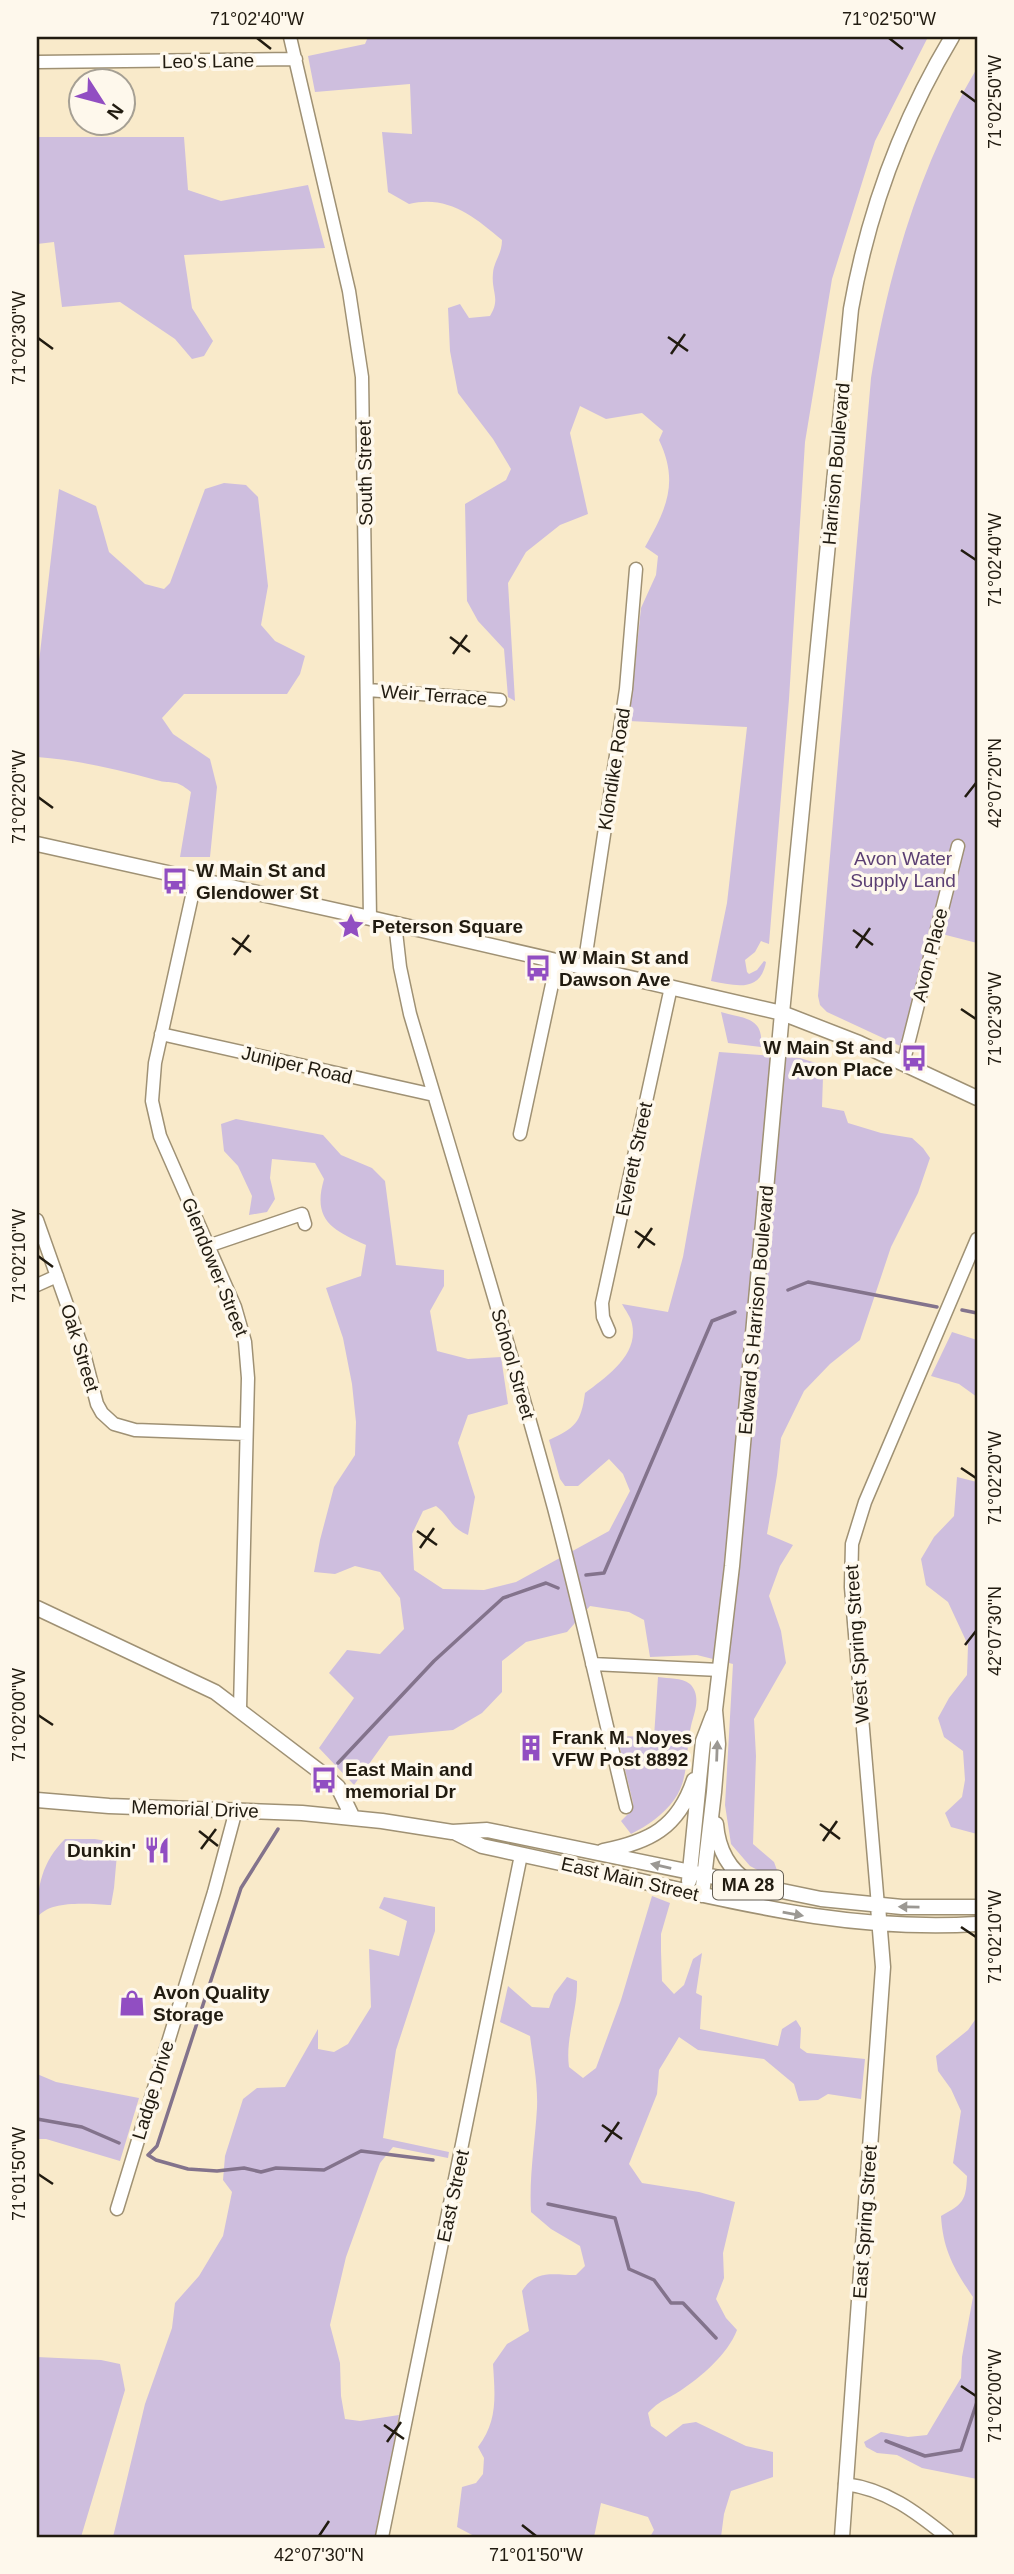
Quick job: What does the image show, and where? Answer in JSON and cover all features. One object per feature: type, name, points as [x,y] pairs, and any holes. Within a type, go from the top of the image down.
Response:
[{"type":"main road","name":"Harrison Boulevard","points":[[792,909],[847,346],[858,272],[876,203],[899,140],[919,96],[952,37]]},
{"type":"main road","points":[[37,844],[395,923],[782,1013],[859,1043],[977,1098]]},
{"type":"main road","name":"Edward S Harrison Boulevard","points":[[702,1895],[715,1792],[718,1744],[715,1710],[732,1566],[792,909]]},
{"type":"main road","points":[[37,1608],[192,1680],[240,1709],[338,1787],[353,1818]]},
{"type":"main road","name":"Edward S Harrison Boulevard","points":[[687,1891],[703,1741],[715,1710]]},
{"type":"main road","points":[[598,1852],[644,1841],[674,1818],[690,1792],[703,1741]]},
{"type":"main road","points":[[715,1792],[717,1832],[725,1858],[736,1873],[757,1887]]},
{"type":"main road","name":"Memorial Drive","points":[[37,1800],[353,1818]]},
{"type":"main road","name":"East Main Street","points":[[353,1818],[452,1832],[487,1830],[757,1887],[878,1906],[977,1908]]},
{"type":"main road","name":"East Main Street","points":[[452,1832],[482,1846],[811,1917],[880,1924],[977,1923]]},
{"type":"main road","name":"East Spring Street","points":[[842,2537],[883,1967],[878,1906]]},
{"type":"street","name":"South Street","points":[[290,37],[342,259],[360,358],[365,438],[370,918]]},
{"type":"street","name":"Leo's Lane","points":[[37,62],[296,59]]},
{"type":"street","name":"Klondike Road","points":[[584,967],[626,689],[636,569]]},
{"type":"street","name":"Weir Terrace","points":[[368,690],[500,700]]},
{"type":"street","name":"Avon Place","points":[[903,1065],[958,846]]},
{"type":"street","name":"Glendower Street","points":[[196,878],[160,1034],[152,1082],[155,1118],[160,1136],[235,1307],[245,1342],[248,1378],[240,1709]]},
{"type":"street","name":"School Street","points":[[395,923],[404,993],[518,1378],[579,1606],[626,1807]]},
{"type":"street","points":[[520,1134],[557,961]]},
{"type":"street","name":"Everett Street","points":[[609,1331],[603,1317],[602,1303],[671,988]]},
{"type":"street","name":"Juniper Road","points":[[160,1034],[434,1096]]},
{"type":"street","points":[[208,1246],[302,1214],[305,1224]]},
{"type":"street","name":"Oak Street","points":[[37,1220],[83,1350],[97,1404],[108,1420],[135,1430],[246,1434]]},
{"type":"street","name":"West Spring Street","points":[[878,1906],[851,1587],[852,1544],[866,1502],[977,1239]]},
{"type":"street","points":[[37,1285],[57,1276]]},
{"type":"street","points":[[592,1664],[720,1670]]},
{"type":"street","name":"Ladge Drive","points":[[117,2209],[214,1892],[236,1810]]},
{"type":"street","name":"East Street","points":[[382,2537],[521,1854]]},
{"type":"street","points":[[845,2484],[875,2491],[902,2503],[947,2537]]},
{"type":"green space","points":[[368,37],[928,37],[875,141],[832,279],[805,442],[789,699],[769,944],[761,941],[755,952],[745,960],[749,974],[766,962],[763,972],[752,983],[737,985],[711,981],[727,903],[747,727],[629,721],[641,608],[656,575],[658,556],[645,547],[668,495],[668,469],[659,440],[663,431],[642,413],[606,419],[580,406],[570,433],[588,514],[560,525],[526,552],[508,583],[515,701],[508,697],[504,649],[478,621],[467,601],[465,504],[506,480],[511,469],[493,439],[458,393],[450,351],[448,308],[460,304],[469,318],[490,316],[495,304],[494,269],[502,240],[481,223],[448,205],[436,202],[409,204],[388,192],[382,132],[412,134],[410,84],[315,92],[308,56],[365,44]]},
{"type":"green space","name":"Avon Water Supply Land","points":[[977,68],[977,943],[942,934],[911,1051],[827,1012],[820,1005],[818,996],[871,378],[878,337],[898,257],[924,179],[939,141]]},
{"type":"green space","points":[[37,137],[184,137],[188,190],[221,201],[308,185],[325,248],[184,255],[192,308],[213,341],[204,356],[192,359],[175,339],[120,302],[62,307],[54,242],[37,244]]},
{"type":"green space","points":[[224,483],[246,485],[258,497],[268,586],[261,625],[275,641],[305,656],[300,674],[287,694],[184,694],[162,718],[173,734],[210,759],[217,787],[210,857],[180,857],[191,792],[177,783],[67,760],[37,757],[37,679],[59,489],[96,506],[109,552],[145,584],[164,589],[170,583],[205,489]]},
{"type":"green space","points":[[721,1012],[745,1018],[756,1025],[761,1037],[761,1047],[728,1043]]},
{"type":"green space","points":[[719,1052],[800,1058],[816,1063],[823,1077],[822,1107],[844,1111],[848,1123],[881,1133],[912,1138],[930,1158],[918,1193],[891,1247],[860,1340],[830,1364],[804,1391],[781,1438],[767,1534],[793,1545],[780,1566],[769,1596],[781,1631],[786,1663],[754,1719],[756,1756],[753,1844],[774,1862],[778,1873],[767,1875],[750,1866],[731,1844],[725,1805],[733,1664],[697,1655],[650,1657],[644,1620],[629,1612],[590,1606],[567,1632],[526,1642],[502,1661],[502,1692],[482,1713],[453,1730],[389,1736],[354,1785],[319,1748],[354,1698],[329,1673],[347,1650],[380,1654],[404,1629],[400,1598],[380,1572],[355,1566],[335,1574],[314,1572],[334,1487],[355,1455],[356,1422],[352,1384],[343,1338],[326,1288],[361,1276],[366,1245],[343,1234],[328,1222],[323,1214],[321,1193],[324,1179],[315,1163],[272,1159],[270,1178],[275,1199],[267,1212],[249,1215],[252,1196],[238,1166],[224,1151],[221,1124],[236,1119],[323,1135],[341,1155],[372,1168],[385,1181],[396,1265],[444,1270],[444,1286],[430,1311],[437,1351],[468,1359],[501,1357],[508,1404],[468,1415],[458,1443],[475,1497],[468,1535],[457,1529],[436,1506],[423,1511],[412,1534],[414,1570],[443,1589],[484,1590],[516,1582],[609,1531],[630,1491],[623,1474],[609,1459],[578,1486],[565,1486],[560,1479],[549,1440],[571,1428],[579,1418],[585,1393],[619,1364],[631,1346],[631,1321],[622,1304],[668,1312],[683,1257]]},
{"type":"green space","points":[[952,1332],[977,1340],[977,1397],[959,1384],[931,1376]]},
{"type":"green space","points":[[957,1477],[977,1482],[977,1834],[951,1827],[945,1813],[962,1797],[965,1780],[963,1751],[944,1737],[938,1718],[967,1675],[968,1645],[948,1602],[926,1585],[921,1559],[934,1537],[954,1516]]},
{"type":"green space","points":[[658,1677],[686,1682],[696,1694],[685,1774],[679,1792],[670,1805],[654,1820],[631,1834],[621,1821],[633,1809],[633,1803],[617,1736],[654,1737]]},
{"type":"green space","points":[[65,1839],[95,1839],[118,1843],[111,1905],[60,1905],[43,1912],[37,1918],[42,1875],[51,1857]]},
{"type":"green space","points":[[652,1896],[670,1903],[661,1934],[662,1981],[674,1994],[684,1985],[693,1959],[702,1953],[696,1993],[702,1996],[700,2029],[778,2046],[782,2029],[796,2020],[801,2028],[800,2048],[807,2053],[865,2059],[861,2099],[828,2094],[818,2100],[799,2101],[794,2084],[764,2059],[698,2050],[679,2037],[659,2070],[657,2094],[629,2164],[642,2183],[699,2192],[735,2202],[723,2253],[724,2278],[716,2299],[726,2318],[737,2330],[721,2356],[705,2372],[648,2413],[651,2426],[666,2437],[683,2424],[696,2422],[746,2446],[773,2452],[773,2477],[731,2491],[721,2537],[650,2537],[654,2530],[648,2517],[601,2503],[594,2537],[476,2537],[457,2527],[462,2487],[476,2483],[483,2474],[484,2458],[478,2447],[489,2428],[494,2408],[493,2364],[507,2344],[529,2331],[522,2291],[539,2276],[576,2275],[585,2266],[580,2246],[551,2229],[531,2212],[536,2081],[530,2036],[500,2022],[508,1986],[532,2007],[549,2008],[554,1994],[567,1977],[577,1981],[568,2056],[569,2067],[583,2078],[596,2068],[621,2000]]},
{"type":"green space","points":[[384,1897],[435,1907],[435,1931],[396,2050],[383,2138],[449,2152],[448,2158],[393,2147],[380,2163],[346,2257],[330,2325],[340,2363],[345,2419],[360,2421],[399,2415],[376,2537],[113,2537],[145,2404],[172,2328],[175,2303],[199,2276],[223,2236],[232,2192],[223,2180],[225,2156],[243,2099],[257,2088],[285,2087],[318,2029],[318,2049],[334,2052],[348,2044],[371,2007],[369,1949],[399,1956],[407,1921],[379,1908]]},
{"type":"green space","points":[[977,2017],[977,2479],[922,2468],[897,2455],[877,2453],[866,2447],[864,2442],[881,2432],[908,2437],[927,2435],[961,2378],[973,2297],[951,2259],[944,2239],[941,2216],[962,2201],[967,2176],[953,2163],[961,2111],[951,2089],[938,2071],[936,2056],[968,2030]]},
{"type":"green space","points":[[37,2074],[56,2082],[139,2098],[120,2161],[46,2139],[37,2139]]},
{"type":"green space","points":[[37,2357],[101,2360],[120,2364],[125,2390],[81,2537],[37,2537]]},
{"type":"waterway","points":[[788,1290],[808,1282],[937,1307]]},
{"type":"waterway","points":[[962,1310],[977,1313]]},
{"type":"waterway","points":[[586,1575],[604,1573],[712,1321],[735,1312]]},
{"type":"waterway","points":[[338,1763],[434,1661],[503,1598],[546,1583],[558,1588]]},
{"type":"waterway","points":[[278,1829],[241,1888],[157,2146],[148,2155],[188,2169],[217,2171],[244,2168],[261,2172],[276,2168],[324,2170],[361,2151],[433,2160]]},
{"type":"waterway","points":[[37,2119],[82,2127],[119,2143]]},
{"type":"waterway","points":[[548,2204],[615,2218],[629,2269],[654,2280],[671,2303],[683,2303],[716,2338]]},
{"type":"waterway","points":[[886,2441],[925,2456],[961,2450],[977,2402]]},
{"type":"place","name":"W Main St and Glendower St","points":[[175,881]]},
{"type":"place","name":"Peterson Square","points":[[351,926]]},
{"type":"place","name":"W Main St and Dawson Ave","points":[[538,968]]},
{"type":"place","name":"W Main St and Avon Place","points":[[914,1058]]},
{"type":"place","name":"Frank M. Noyes VFW Post 8892","points":[[531,1748]]},
{"type":"place","name":"East Main and memorial Dr","points":[[324,1780]]},
{"type":"place","name":"Dunkin'","points":[[157,1850]]},
{"type":"place","name":"Avon Quality Storage","points":[[132,2003]]}]
